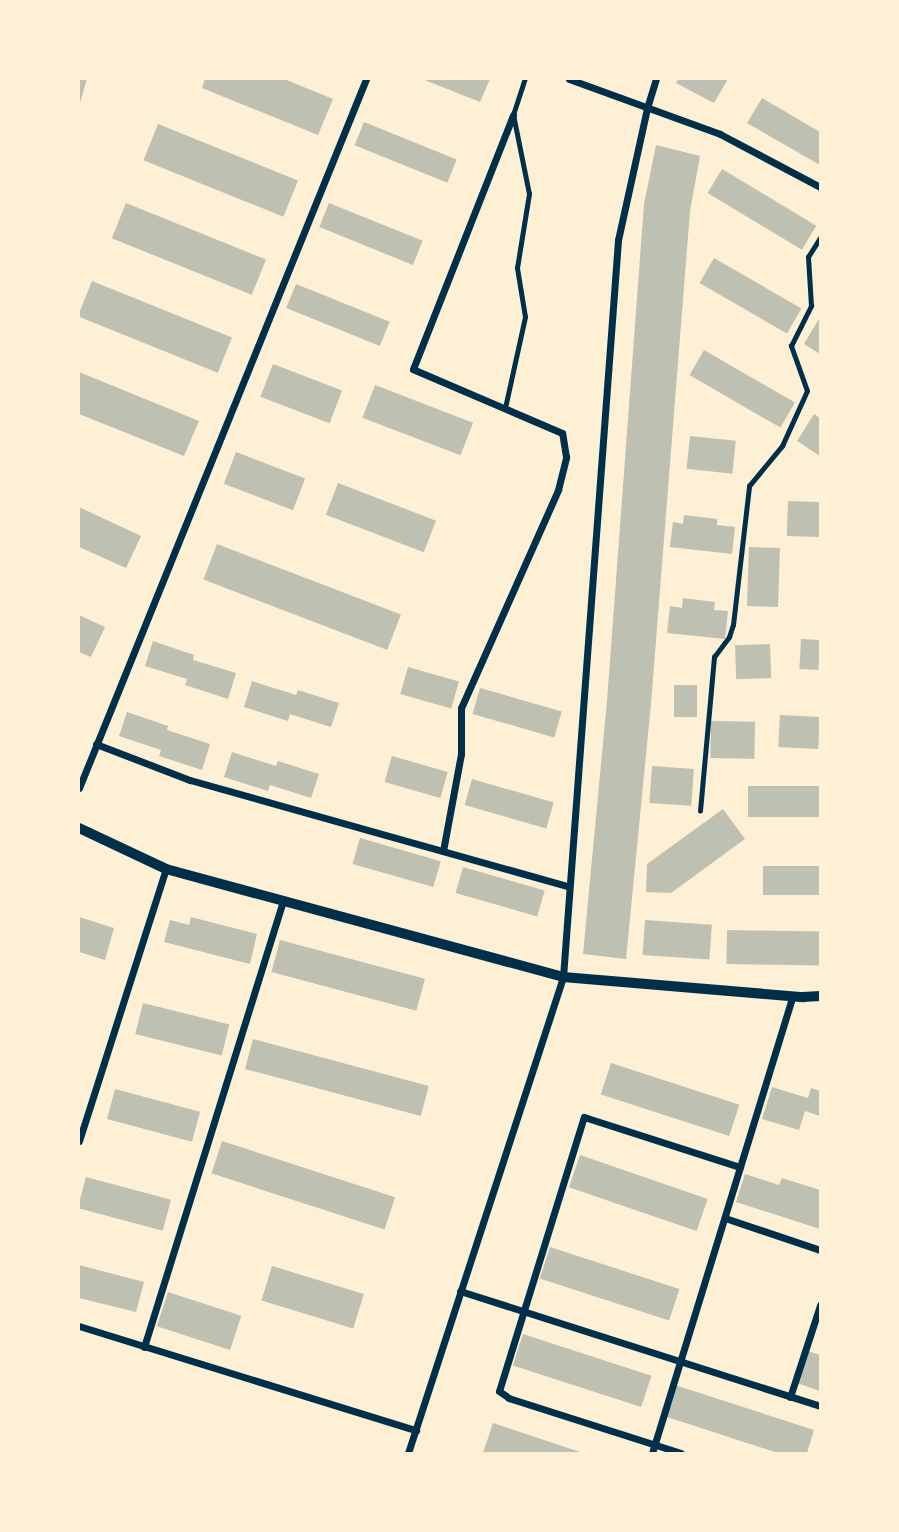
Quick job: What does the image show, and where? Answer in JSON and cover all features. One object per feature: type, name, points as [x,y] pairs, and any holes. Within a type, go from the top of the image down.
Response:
[{"type":"street","points":[[79,788],[366,79]]},
{"type":"street","points":[[569,79],[720,134],[820,187]]},
{"type":"street","points":[[408,1453],[563,977],[618,240],[656,79]]},
{"type":"street","points":[[443,850],[461,754],[461,708],[558,490],[566,457],[562,433],[413,369],[513,115]]},
{"type":"street","points":[[96,744],[190,780],[568,887]]},
{"type":"street","points":[[79,828],[166,869],[563,977],[820,996]]},
{"type":"street","points":[[79,1141],[166,869]]},
{"type":"street","points":[[144,1346],[283,900]]},
{"type":"street","points":[[653,1449],[793,996]]},
{"type":"street","points":[[681,1453],[653,1449],[509,1398],[499,1391],[584,1116],[740,1167]]},
{"type":"street","points":[[725,1218],[820,1250]]},
{"type":"street","points":[[460,1292],[820,1406]]},
{"type":"street","points":[[790,1397],[820,1305]]},
{"type":"street","points":[[79,1326],[416,1430]]},
{"type":"lane","points":[[505,408],[525,317],[517,268],[529,194],[513,115],[525,79]]},
{"type":"lane","points":[[700,811],[714,657],[729,637],[733,625],[749,486],[782,446],[807,391],[791,346],[811,306],[808,257],[820,238]]},
{"type":"building","points":[[79,79],[87,79],[79,106]]},
{"type":"building","points":[[205,79],[284,79],[333,99],[318,135],[202,88]]},
{"type":"building","points":[[422,79],[490,79],[480,102]]},
{"type":"building","points":[[678,79],[728,79],[714,103],[676,83]]},
{"type":"building","points":[[762,98],[820,132],[820,165],[747,123]]},
{"type":"building","points":[[364,122],[457,159],[447,183],[355,145]]},
{"type":"building","points":[[158,124],[298,181],[283,217],[143,160]]},
{"type":"building","points":[[656,145],[700,156],[690,211],[651,704],[626,959],[583,954],[607,701],[644,204]]},
{"type":"building","points":[[722,169],[816,226],[802,250],[708,193]]},
{"type":"building","points":[[126,203],[266,260],[252,295],[112,238]]},
{"type":"building","points":[[329,203],[423,241],[413,265],[319,227]]},
{"type":"building","points":[[714,258],[801,308],[787,334],[700,283]]},
{"type":"building","points":[[92,281],[232,338],[218,373],[79,317]]},
{"type":"building","points":[[296,284],[390,322],[380,346],[286,308]]},
{"type":"building","points":[[820,317],[820,354],[804,344]]},
{"type":"building","points":[[704,350],[795,402],[780,428],[690,375]]},
{"type":"building","points":[[273,364],[342,391],[330,423],[260,397]]},
{"type":"building","points":[[79,372],[199,421],[184,456],[79,414]]},
{"type":"building","points":[[375,385],[473,423],[460,455],[362,418]]},
{"type":"building","points":[[814,414],[820,418],[820,456],[797,441]]},
{"type":"building","points":[[690,436],[736,441],[732,474],[687,469]]},
{"type":"building","points":[[236,452],[305,479],[293,510],[224,484]]},
{"type":"building","points":[[338,483],[436,521],[424,552],[326,515]]},
{"type":"building","points":[[788,501],[820,502],[819,537],[787,536]]},
{"type":"building","points":[[79,507],[141,536],[126,568],[79,547]]},
{"type":"building","points":[[684,515],[717,519],[717,525],[735,527],[732,554],[670,547],[673,522],[683,524]]},
{"type":"building","points":[[217,544],[401,615],[387,650],[203,579]]},
{"type":"building","points":[[749,547],[780,548],[778,607],[747,606]]},
{"type":"building","points":[[683,598],[715,602],[714,610],[728,611],[725,639],[667,633],[670,606],[682,608]]},
{"type":"building","points":[[79,615],[105,627],[91,657],[79,652]]},
{"type":"building","points":[[801,639],[820,640],[818,670],[799,669]]},
{"type":"building","points":[[153,641],[194,655],[193,660],[236,673],[228,699],[185,685],[187,679],[145,666]]},
{"type":"building","points":[[770,644],[771,678],[736,679],[735,645]]},
{"type":"building","points":[[408,667],[459,682],[451,709],[400,694]]},
{"type":"building","points":[[252,681],[296,695],[298,690],[339,703],[331,727],[290,714],[288,721],[244,707]]},
{"type":"building","points":[[674,685],[697,685],[697,717],[674,717]]},
{"type":"building","points":[[480,688],[562,711],[554,737],[473,714]]},
{"type":"building","points":[[127,712],[168,726],[167,730],[210,744],[202,770],[159,756],[161,750],[119,736]]},
{"type":"building","points":[[780,715],[820,717],[818,749],[778,747]]},
{"type":"building","points":[[711,721],[755,722],[754,759],[710,758]]},
{"type":"building","points":[[232,752],[276,766],[278,761],[319,774],[311,798],[270,785],[268,791],[224,777]]},
{"type":"building","points":[[392,756],[448,772],[440,798],[385,782]]},
{"type":"building","points":[[652,766],[694,769],[691,806],[649,803]]},
{"type":"building","points":[[472,779],[554,802],[546,828],[465,805]]},
{"type":"building","points":[[748,786],[820,786],[820,817],[748,817]]},
{"type":"building","points":[[723,809],[745,839],[671,893],[646,892],[647,864]]},
{"type":"building","points":[[360,838],[441,861],[433,887],[353,864]]},
{"type":"building","points":[[763,866],[820,866],[820,895],[763,895]]},
{"type":"building","points":[[463,867],[545,890],[537,916],[456,893]]},
{"type":"building","points":[[79,917],[114,928],[105,960],[79,952]]},
{"type":"building","points":[[191,917],[257,934],[250,964],[164,942],[170,920],[189,925]]},
{"type":"building","points":[[645,920],[712,925],[709,960],[643,955]]},
{"type":"building","points":[[727,930],[820,932],[819,966],[726,964]]},
{"type":"building","points":[[280,940],[425,979],[416,1011],[271,972]]},
{"type":"building","points":[[143,1003],[229,1025],[222,1056],[135,1034]]},
{"type":"building","points":[[253,1039],[429,1086],[421,1116],[245,1069]]},
{"type":"building","points":[[611,1063],[739,1105],[729,1136],[601,1094]]},
{"type":"building","points":[[772,1087],[808,1098],[811,1088],[820,1091],[820,1116],[805,1111],[799,1130],[762,1119]]},
{"type":"building","points":[[115,1089],[200,1112],[192,1142],[107,1119]]},
{"type":"building","points":[[222,1141],[395,1197],[385,1230],[211,1173]]},
{"type":"building","points":[[580,1155],[708,1199],[697,1231],[569,1187]]},
{"type":"building","points":[[745,1174],[779,1185],[782,1178],[820,1190],[820,1229],[736,1202]]},
{"type":"building","points":[[86,1177],[171,1200],[163,1231],[79,1208]]},
{"type":"building","points":[[550,1247],[679,1289],[669,1320],[540,1278]]},
{"type":"building","points":[[79,1265],[144,1282],[136,1312],[79,1298]]},
{"type":"building","points":[[272,1266],[364,1294],[353,1328],[261,1300]]},
{"type":"building","points":[[168,1292],[241,1316],[230,1350],[157,1326]]},
{"type":"building","points":[[523,1334],[651,1376],[641,1407],[513,1365]]},
{"type":"building","points":[[808,1351],[820,1355],[820,1391],[797,1383]]},
{"type":"building","points":[[675,1385],[814,1430],[807,1453],[778,1453],[664,1416]]},
{"type":"building","points":[[493,1423],[583,1453],[483,1453]]}]
